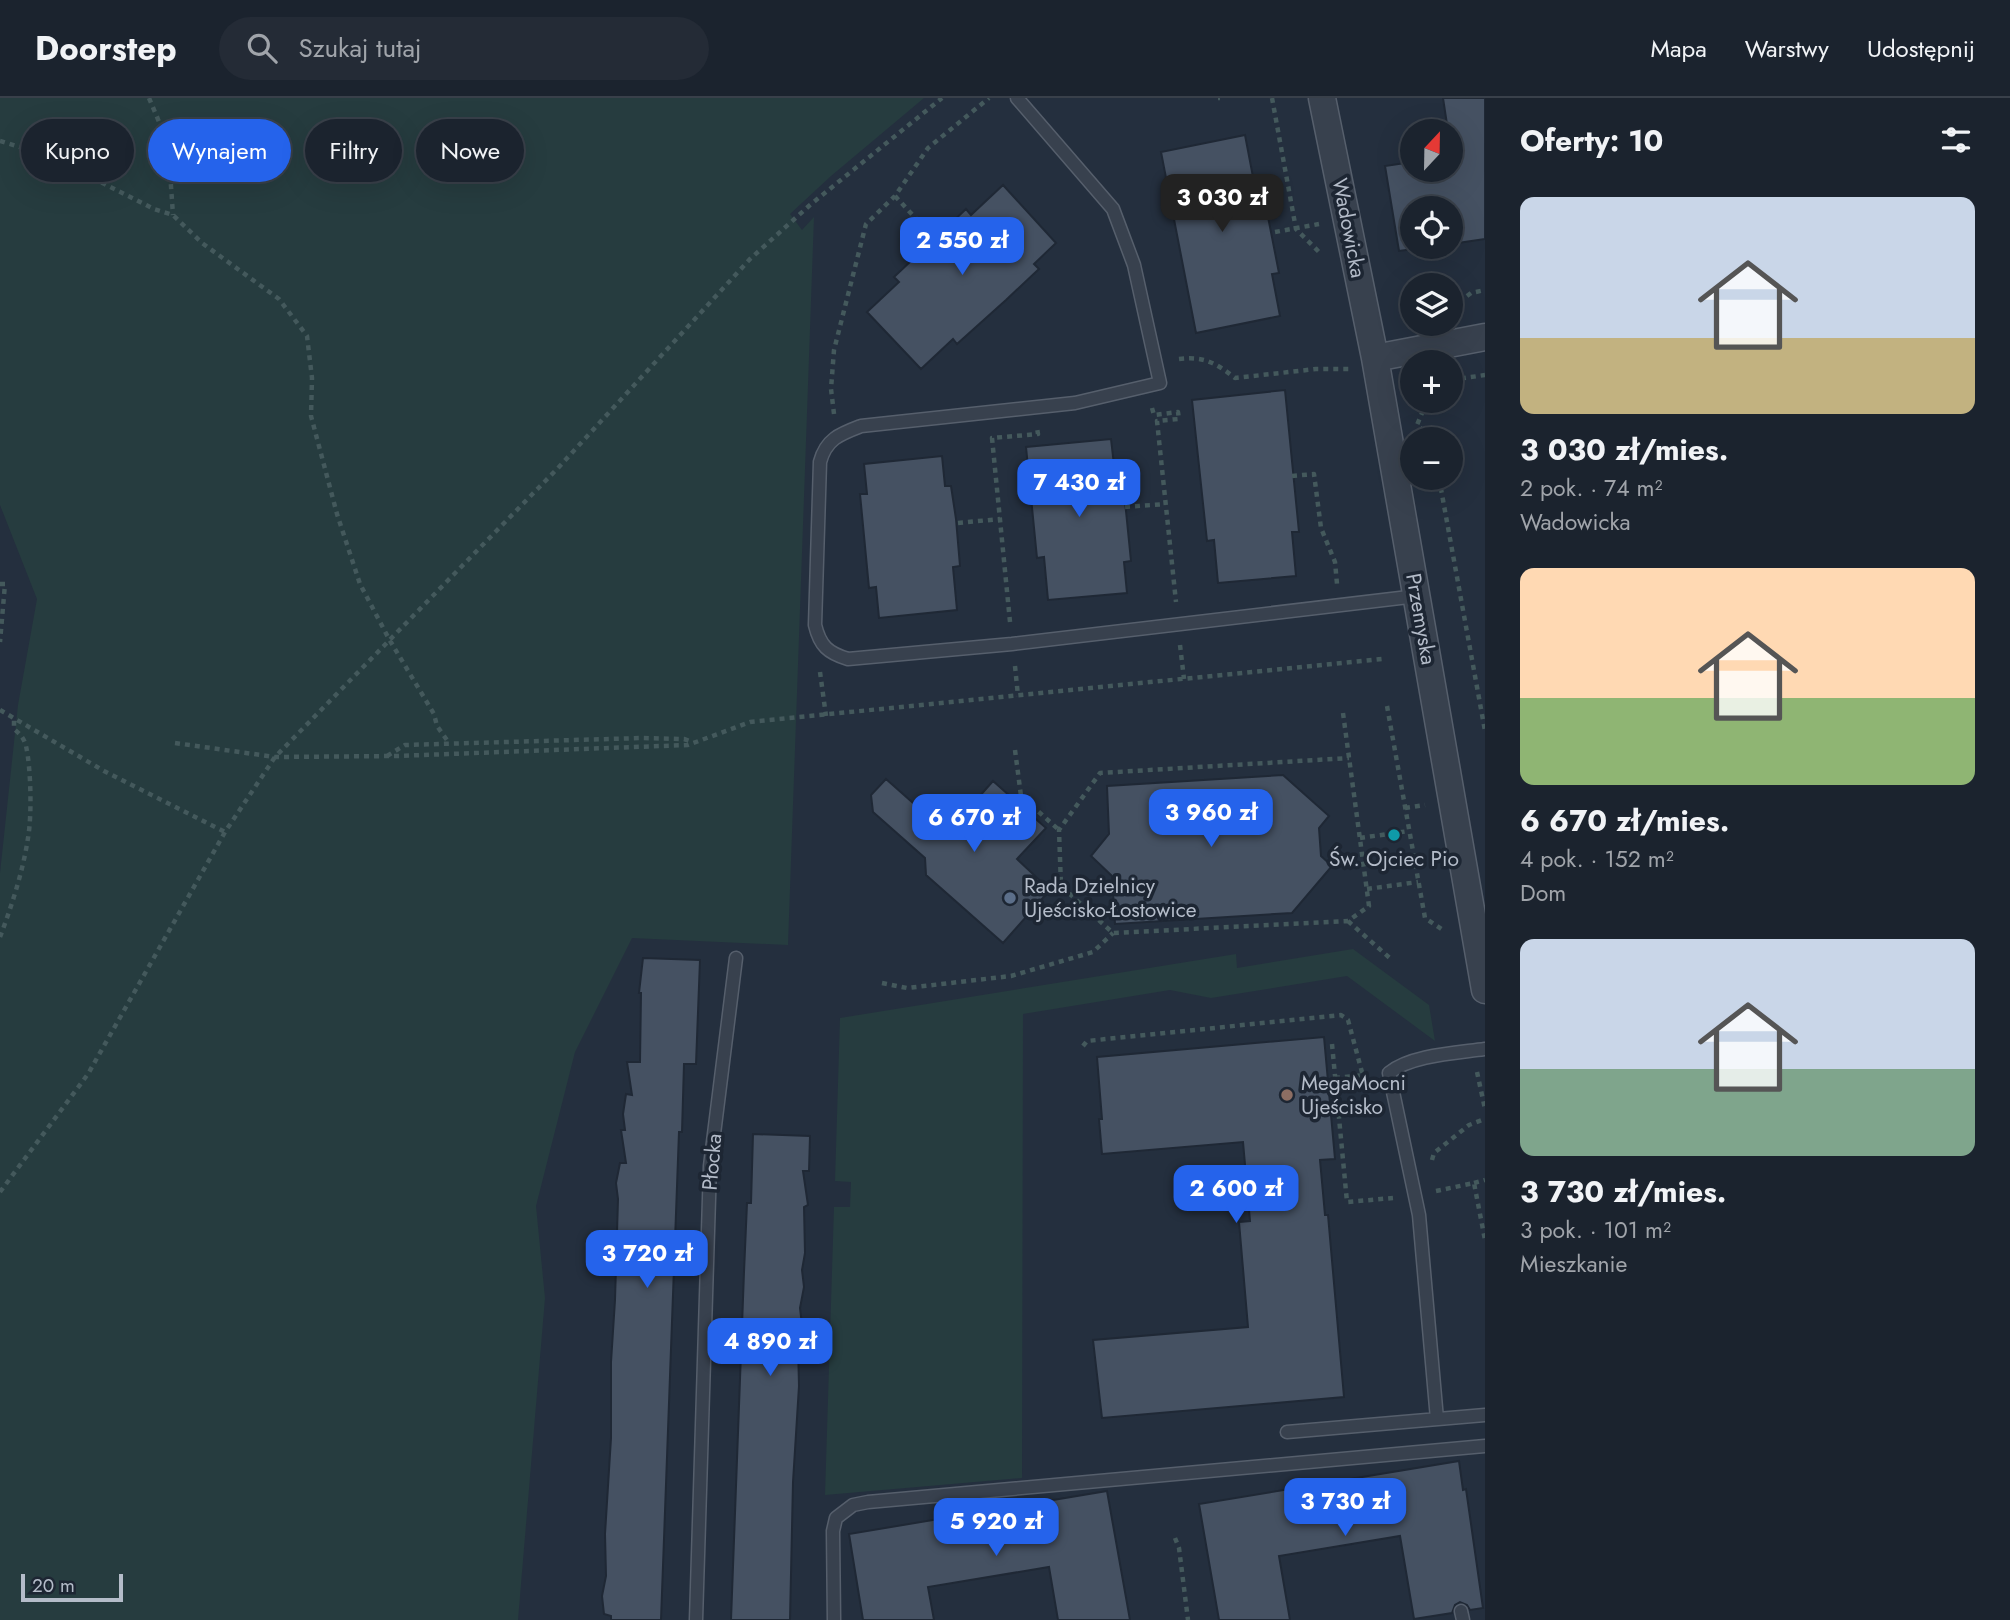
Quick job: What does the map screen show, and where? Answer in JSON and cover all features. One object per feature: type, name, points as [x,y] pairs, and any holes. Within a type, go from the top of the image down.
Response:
[{"type":"street","name":"Wadowicka","points":[[1322,98],[1375,358]]},
{"type":"street","points":[[1375,358],[1485,337]]},
{"type":"street","name":"Przemyska","points":[[1375,358],[1485,990]]},
{"type":"lane","points":[[1017,98],[1113,209],[1134,265],[1160,383],[1075,403],[861,426],[836,435],[823,449],[820,462],[815,625],[819,641],[824,648],[834,655],[848,659],[1012,644],[1417,596]]},
{"type":"lane","name":"Płocka","points":[[696,1620],[710,1166],[736,958]]},
{"type":"lane","points":[[1437,1419],[1419,1215],[1389,1073],[1397,1066],[1411,1061],[1485,1049]]},
{"type":"lane","points":[[1287,1432],[1485,1415]]},
{"type":"lane","points":[[834,1620],[836,1518],[853,1506],[895,1499],[1485,1446]]},
{"type":"path","points":[[149,98],[168,143],[173,215]]},
{"type":"path","points":[[0,1192],[88,1074],[225,832],[275,757],[558,468],[750,259],[810,205],[942,98]]},
{"type":"path","points":[[836,435],[831,389],[834,350],[866,224],[895,196],[928,148],[989,98]]},
{"type":"path","points":[[1272,98],[1296,229],[1327,261]]},
{"type":"path","points":[[0,141],[49,156],[154,209],[173,215],[202,243],[279,299],[307,336],[312,378],[311,416],[337,514],[360,584],[434,714],[437,726],[449,743]]},
{"type":"path","points":[[895,196],[933,237]]},
{"type":"path","points":[[1275,232],[1320,224]]},
{"type":"path","points":[[1463,299],[1471,293],[1485,290]]},
{"type":"path","points":[[1160,383],[1174,359],[1194,357],[1216,363],[1236,378],[1316,369],[1349,369]]},
{"type":"path","points":[[1463,378],[1485,375]]},
{"type":"path","points":[[1159,414],[1178,412],[1179,419],[1157,421],[1184,679]]},
{"type":"path","points":[[1018,696],[992,439],[1031,434]]},
{"type":"path","points":[[1292,476],[1314,474],[1321,528],[1335,562],[1339,605]]},
{"type":"path","points":[[1441,490],[1485,732]]},
{"type":"path","points":[[1125,507],[1165,504]]},
{"type":"path","points":[[958,523],[1000,519]]},
{"type":"path","points":[[0,584],[5,584],[0,642]]},
{"type":"path","points":[[824,648],[820,669],[826,716]]},
{"type":"path","points":[[175,743],[275,757],[386,757],[688,745],[750,722],[1382,659]]},
{"type":"path","points":[[1387,706],[1425,918]]},
{"type":"path","points":[[0,710],[104,771],[225,832]]},
{"type":"path","points":[[882,983],[907,988],[1011,976],[1093,953],[1112,933],[1348,921],[1369,906],[1343,713]]},
{"type":"path","points":[[0,937],[9,913],[28,836],[29,779],[26,744],[14,729],[14,719]]},
{"type":"path","points":[[386,757],[405,745],[449,743],[642,738],[684,739],[694,743]]},
{"type":"path","points":[[1015,750],[1021,796],[1059,830]]},
{"type":"path","points":[[1112,933],[1061,886],[1059,830],[1100,773],[1349,758]]},
{"type":"path","points":[[1360,838],[1409,831]]},
{"type":"path","points":[[1367,889],[1418,881]]},
{"type":"path","points":[[1348,921],[1392,960]]},
{"type":"path","points":[[1083,1046],[1087,1041],[1340,1015],[1348,1020],[1363,1076]]},
{"type":"path","points":[[1332,1044],[1347,1202],[1415,1195],[1485,1180]]},
{"type":"path","points":[[1335,1078],[1389,1073]]},
{"type":"path","points":[[1430,1163],[1434,1153],[1469,1125],[1485,1119]]},
{"type":"path","points":[[1433,1182],[1434,1191]]},
{"type":"path","points":[[1474,1183],[1485,1240]]},
{"type":"path","points":[[1175,1538],[1179,1548],[1188,1620]]},
{"type":"green space","points":[[0,98],[924,98],[790,214],[802,230],[814,217],[788,945],[632,938],[575,1052],[536,1206],[545,1298],[518,1620],[0,1620],[0,873],[18,705],[37,599],[0,505]]},
{"type":"green space","points":[[1353,949],[1429,1005],[1435,1041],[1347,976],[1211,998],[1170,990],[1023,1014],[1022,1478],[825,1495],[834,1207],[850,1207],[851,1182],[835,1181],[840,1018],[1236,954],[1237,968]]},
{"type":"building","points":[[1443,98],[1485,98],[1485,239],[1463,242],[1463,196],[1400,196],[1399,251],[1385,166],[1400,164],[1400,182],[1463,182],[1463,119],[1446,119]]},
{"type":"building","points":[[1245,135],[1253,177],[1260,176],[1279,273],[1272,274],[1280,316],[1196,333],[1161,152]]},
{"type":"building","points":[[1003,185],[1056,243],[1034,264],[1039,269],[1006,300],[957,344],[953,339],[921,369],[867,312],[899,282],[894,277],[966,209],[971,215]]},
{"type":"building","points":[[1285,390],[1299,532],[1292,532],[1296,576],[1218,583],[1214,540],[1207,541],[1192,400]]},
{"type":"building","points":[[1111,439],[1116,482],[1123,481],[1131,561],[1124,562],[1127,593],[1048,600],[1044,557],[1037,558],[1026,447]]},
{"type":"building","points":[[942,456],[945,486],[951,486],[956,519],[960,566],[953,567],[957,610],[879,618],[876,587],[869,588],[860,494],[867,494],[864,464]]},
{"type":"building","points":[[1283,775],[1329,816],[1319,828],[1321,856],[1332,866],[1292,913],[1115,924],[1112,876],[1091,856],[1109,834],[1107,786]]},
{"type":"building","points":[[886,779],[947,833],[993,781],[1046,828],[1017,859],[1050,890],[1003,943],[926,875],[925,858],[873,812],[871,795]]},
{"type":"building","points":[[643,958],[700,960],[696,1064],[684,1064],[682,1132],[679,1132],[661,1620],[611,1620],[611,1616],[604,1614],[602,1596],[606,1576],[605,1534],[611,1438],[611,1362],[618,1199],[616,1183],[620,1163],[626,1163],[621,1130],[625,1130],[623,1114],[626,1094],[632,1095],[627,1062],[640,1062],[639,993]]},
{"type":"building","points":[[1324,1037],[1335,1159],[1320,1160],[1325,1215],[1328,1215],[1344,1397],[1102,1418],[1093,1340],[1248,1327],[1239,1222],[1250,1221],[1243,1142],[1102,1154],[1097,1057]]},
{"type":"building","points":[[753,1134],[810,1136],[809,1171],[803,1171],[808,1205],[804,1207],[804,1287],[798,1344],[799,1386],[793,1482],[790,1620],[731,1620],[747,1203],[751,1203]]},
{"type":"building","points":[[1459,1461],[1463,1490],[1466,1489],[1483,1608],[1470,1610],[1460,1602],[1455,1605],[1452,1613],[1414,1619],[1400,1536],[1279,1556],[1290,1620],[1219,1620],[1199,1504]]},
{"type":"building","points":[[1107,1491],[1130,1620],[1058,1620],[1049,1567],[928,1587],[934,1620],[863,1620],[849,1534]]},
{"type":"place","name":"Św. Ojciec Pio","points":[[1394,835]]},
{"type":"place","name":"Rada Dzielnicy Ujeścisko-Łostowice","points":[[1010,898]]},
{"type":"place","name":"MegaMocni Ujeścisko","points":[[1287,1095]]}]
